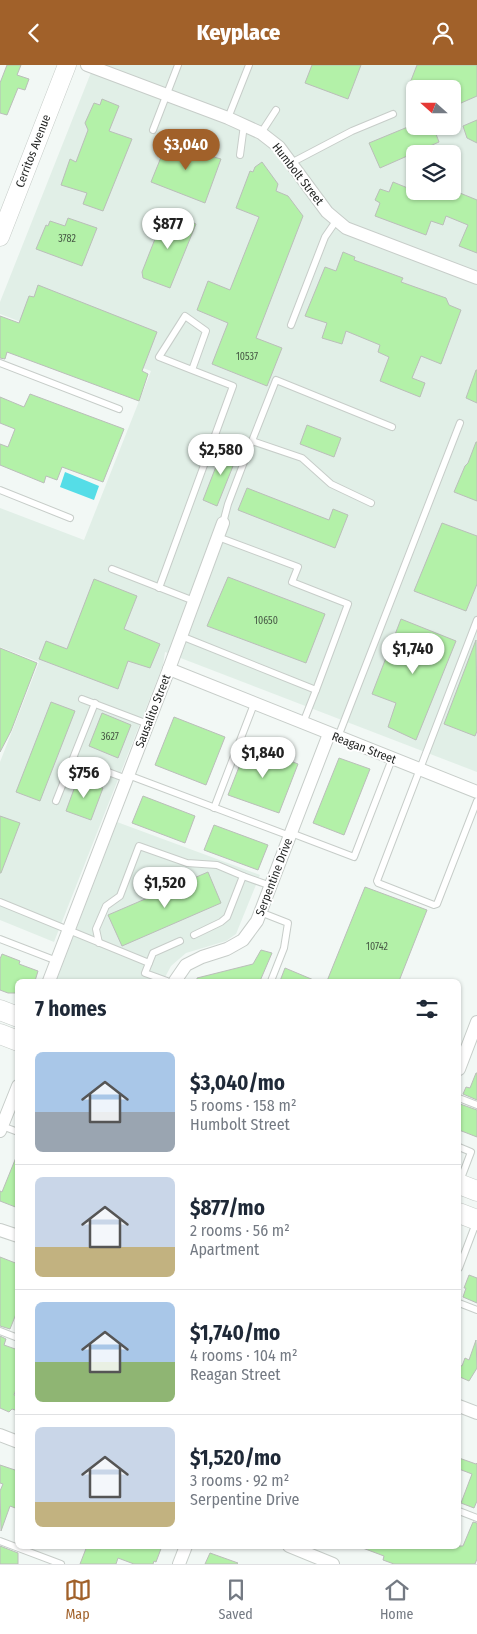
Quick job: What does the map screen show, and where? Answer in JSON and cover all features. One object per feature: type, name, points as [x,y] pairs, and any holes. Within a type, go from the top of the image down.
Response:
[{"type":"main road","name":"Cerritos Avenue","points":[[0,237],[67,65]]},
{"type":"main road","points":[[0,1010],[15,1016]]},
{"type":"main road","points":[[0,1034],[15,1040]]},
{"type":"main road","points":[[461,1185],[477,1191]]},
{"type":"main road","points":[[461,1214],[477,1221]]},
{"type":"street","name":"Humbolt Street","points":[[87,65],[261,133],[279,147],[327,212],[346,228],[477,278]]},
{"type":"street","name":"Sausalito Street","points":[[50,979],[169,669],[222,523]]},
{"type":"street","name":"Reagan Street","points":[[169,669],[477,792]]},
{"type":"street","name":"Serpentine Drive","points":[[176,979],[186,965],[202,957],[227,949],[243,939],[257,921],[333,735]]},
{"type":"street","points":[[461,1064],[477,1022]]},
{"type":"street","points":[[1,1128],[15,1092]]},
{"type":"street","points":[[0,1230],[15,1235]]},
{"type":"street","points":[[461,1407],[477,1413]]},
{"type":"street","points":[[0,1435],[15,1441]]},
{"type":"street","points":[[179,1564],[185,1549]]},
{"type":"street","points":[[296,1549],[333,1564]]},
{"type":"lane","points":[[153,130],[178,65]]},
{"type":"lane","points":[[228,119],[249,65]]},
{"type":"lane","points":[[261,133],[276,110]]},
{"type":"lane","points":[[291,163],[352,131],[393,114]]},
{"type":"lane","points":[[240,155],[244,125]]},
{"type":"lane","points":[[291,325],[325,237],[336,221]]},
{"type":"lane","points":[[159,588],[233,387],[159,357],[185,316],[206,331],[192,370]]},
{"type":"lane","points":[[0,363],[119,409]]},
{"type":"lane","points":[[222,523],[276,380],[392,427]]},
{"type":"lane","points":[[333,735],[460,423]]},
{"type":"lane","points":[[252,441],[302,457],[331,484],[371,503]]},
{"type":"lane","points":[[0,491],[70,517]]},
{"type":"lane","points":[[218,537],[298,567],[292,582],[348,603],[303,723]]},
{"type":"lane","points":[[112,569],[194,601]]},
{"type":"lane","points":[[477,620],[377,881],[378,883],[434,905],[437,904],[477,801]]},
{"type":"lane","points":[[181,637],[316,690]]},
{"type":"lane","points":[[82,699],[148,724]]},
{"type":"lane","points":[[56,801],[95,703]]},
{"type":"lane","points":[[214,808],[254,704]]},
{"type":"lane","points":[[73,759],[354,857],[392,759]]},
{"type":"lane","points":[[99,943],[96,929],[106,906],[120,895],[139,846],[187,863],[217,865],[270,886]]},
{"type":"lane","points":[[194,935],[221,922],[227,917],[243,876]]},
{"type":"lane","points":[[0,902],[149,963]]},
{"type":"lane","points":[[260,912],[288,923],[284,948],[272,979]]},
{"type":"lane","points":[[0,939],[57,961]]},
{"type":"lane","points":[[162,979],[145,973],[153,953],[180,941]]},
{"type":"lane","points":[[461,1099],[477,1105]]},
{"type":"lane","points":[[1,1128],[15,1131]]},
{"type":"lane","points":[[461,1148],[471,1152],[461,1179]]},
{"type":"lane","points":[[461,1263],[477,1221]]},
{"type":"lane","points":[[461,1304],[477,1310]]},
{"type":"lane","points":[[0,1331],[15,1337]]},
{"type":"lane","points":[[461,1512],[477,1519]]},
{"type":"lane","points":[[0,1541],[15,1547]]},
{"type":"lane","points":[[21,1549],[61,1564]]},
{"type":"shaded area","points":[[94,65],[477,65],[477,772],[165,652],[163,665],[54,942],[0,920],[0,762],[39,662],[0,647],[0,508],[84,540],[151,371],[0,314],[0,302]]},
{"type":"shaded area","points":[[117,822],[260,875],[236,934],[226,941],[186,953],[171,966],[164,979],[57,979]]},
{"type":"water","points":[[65,472],[99,486],[94,500],[60,487]]},
{"type":"building","points":[[7,65],[21,65],[17,75],[29,79],[25,90],[18,88],[7,115],[0,113],[0,83]]},
{"type":"building","points":[[312,65],[361,65],[348,99],[305,83]]},
{"type":"building","points":[[417,65],[477,65],[477,96],[461,103],[461,80],[411,80]]},
{"type":"building","points":[[102,99],[119,106],[109,131],[132,139],[103,211],[83,204],[87,193],[61,185],[70,159],[76,162],[88,130],[85,123],[94,103],[100,105]]},
{"type":"building","points":[[477,120],[477,143],[467,138],[463,126]]},
{"type":"building","points":[[406,128],[406,135],[436,135],[439,142],[432,145],[406,145],[406,157],[380,168],[369,143]]},
{"type":"building","points":[[168,140],[204,151],[203,154],[221,159],[205,203],[151,182]]},
{"type":"building","points":[[262,162],[278,184],[276,191],[288,196],[303,216],[256,338],[282,348],[267,386],[212,364],[228,323],[197,310],[208,281],[230,290],[259,217],[236,208],[250,171],[253,172],[255,167]]},
{"type":"building","points":[[393,182],[406,187],[406,200],[461,200],[461,193],[477,200],[477,253],[459,246],[468,225],[446,216],[443,225],[431,221],[426,235],[375,216],[380,203],[375,200],[380,189],[389,192]]},
{"type":"building","points":[[172,213],[196,224],[170,288],[143,278],[142,272],[164,216]]},
{"type":"building","points":[[68,218],[97,228],[82,266],[36,249],[46,225],[48,226],[50,221],[65,226]]},
{"type":"building","points":[[343,252],[355,257],[354,260],[403,278],[401,282],[446,298],[449,305],[461,310],[441,364],[421,356],[412,378],[425,383],[420,397],[380,381],[389,357],[378,352],[380,345],[346,331],[342,344],[322,338],[327,323],[305,316],[325,267],[336,271]]},
{"type":"building","points":[[38,285],[157,332],[142,371],[148,374],[139,401],[7,352],[5,359],[0,358],[0,316],[19,323],[29,296],[34,297]]},
{"type":"building","points":[[477,370],[477,403],[466,398]]},
{"type":"building","points":[[30,394],[124,429],[103,482],[62,467],[57,480],[46,476],[44,483],[0,465],[0,444],[8,447],[15,429],[0,423],[0,397],[24,407]]},
{"type":"building","points":[[307,425],[341,438],[334,457],[300,444]]},
{"type":"building","points":[[477,442],[477,501],[454,492]]},
{"type":"building","points":[[224,446],[239,451],[217,506],[203,500]]},
{"type":"building","points":[[247,488],[329,520],[333,509],[348,515],[335,548],[238,510]]},
{"type":"building","points":[[442,523],[477,536],[477,584],[466,611],[414,591]]},
{"type":"building","points":[[228,577],[325,614],[306,663],[207,626]]},
{"type":"building","points":[[94,579],[137,596],[124,629],[160,644],[150,668],[128,661],[118,689],[39,659],[46,641],[67,649]]},
{"type":"building","points":[[401,619],[456,641],[416,740],[388,727],[396,703],[372,694]]},
{"type":"building","points":[[476,640],[477,731],[475,736],[444,724]]},
{"type":"building","points":[[0,648],[37,663],[11,731],[0,752]]},
{"type":"building","points":[[51,702],[75,711],[40,801],[16,792]]},
{"type":"building","points":[[102,713],[131,725],[118,758],[89,746]]},
{"type":"building","points":[[174,717],[225,737],[206,785],[155,765]]},
{"type":"building","points":[[248,744],[298,764],[279,813],[228,795]]},
{"type":"building","points":[[339,758],[370,769],[344,835],[313,823]]},
{"type":"building","points":[[78,778],[103,788],[91,820],[66,811]]},
{"type":"building","points":[[143,796],[195,816],[185,843],[132,823]]},
{"type":"building","points":[[0,816],[20,823],[1,873],[0,873]]},
{"type":"building","points":[[214,825],[268,845],[258,870],[204,850]]},
{"type":"building","points":[[208,872],[221,903],[122,946],[108,915]]},
{"type":"building","points":[[365,887],[427,910],[400,979],[328,979]]},
{"type":"building","points":[[261,950],[272,953],[261,979],[197,979],[197,978],[253,964]]},
{"type":"building","points":[[2,954],[20,961],[19,964],[38,971],[36,979],[15,979],[15,993],[0,990],[0,959]]},
{"type":"building","points":[[285,968],[311,979],[281,979]]},
{"type":"building","points":[[476,1073],[477,1100],[463,1094],[466,1087],[470,1088]]},
{"type":"building","points":[[461,1104],[477,1110],[477,1137],[461,1131]]},
{"type":"building","points":[[15,1160],[15,1207],[0,1201],[0,1191],[2,1192]]},
{"type":"building","points":[[0,1257],[15,1263],[15,1316],[10,1329],[0,1326]]},
{"type":"building","points":[[469,1275],[477,1278],[477,1303],[463,1297]]},
{"type":"building","points":[[0,1336],[6,1339],[4,1345],[15,1349],[15,1410],[12,1409],[9,1412],[0,1408]]},
{"type":"building","points":[[476,1340],[477,1368],[469,1381],[461,1377],[461,1366],[465,1358],[469,1360]]},
{"type":"building","points":[[461,1459],[477,1463],[477,1501],[474,1508],[461,1503],[472,1474],[461,1470]]},
{"type":"building","points":[[0,1465],[15,1470],[15,1508],[10,1506],[1,1531],[0,1491],[3,1484],[0,1483]]},
{"type":"building","points":[[473,1522],[477,1523],[477,1559],[475,1564],[394,1564],[383,1560],[384,1556],[365,1549],[461,1549],[461,1546],[463,1546]]},
{"type":"building","points":[[0,1546],[18,1553],[18,1564],[0,1564]]},
{"type":"building","points":[[86,1549],[161,1549],[156,1562],[154,1561],[153,1564],[134,1564],[118,1558],[116,1564],[80,1564]]},
{"type":"building","points":[[210,1553],[238,1563],[205,1564]]}]
